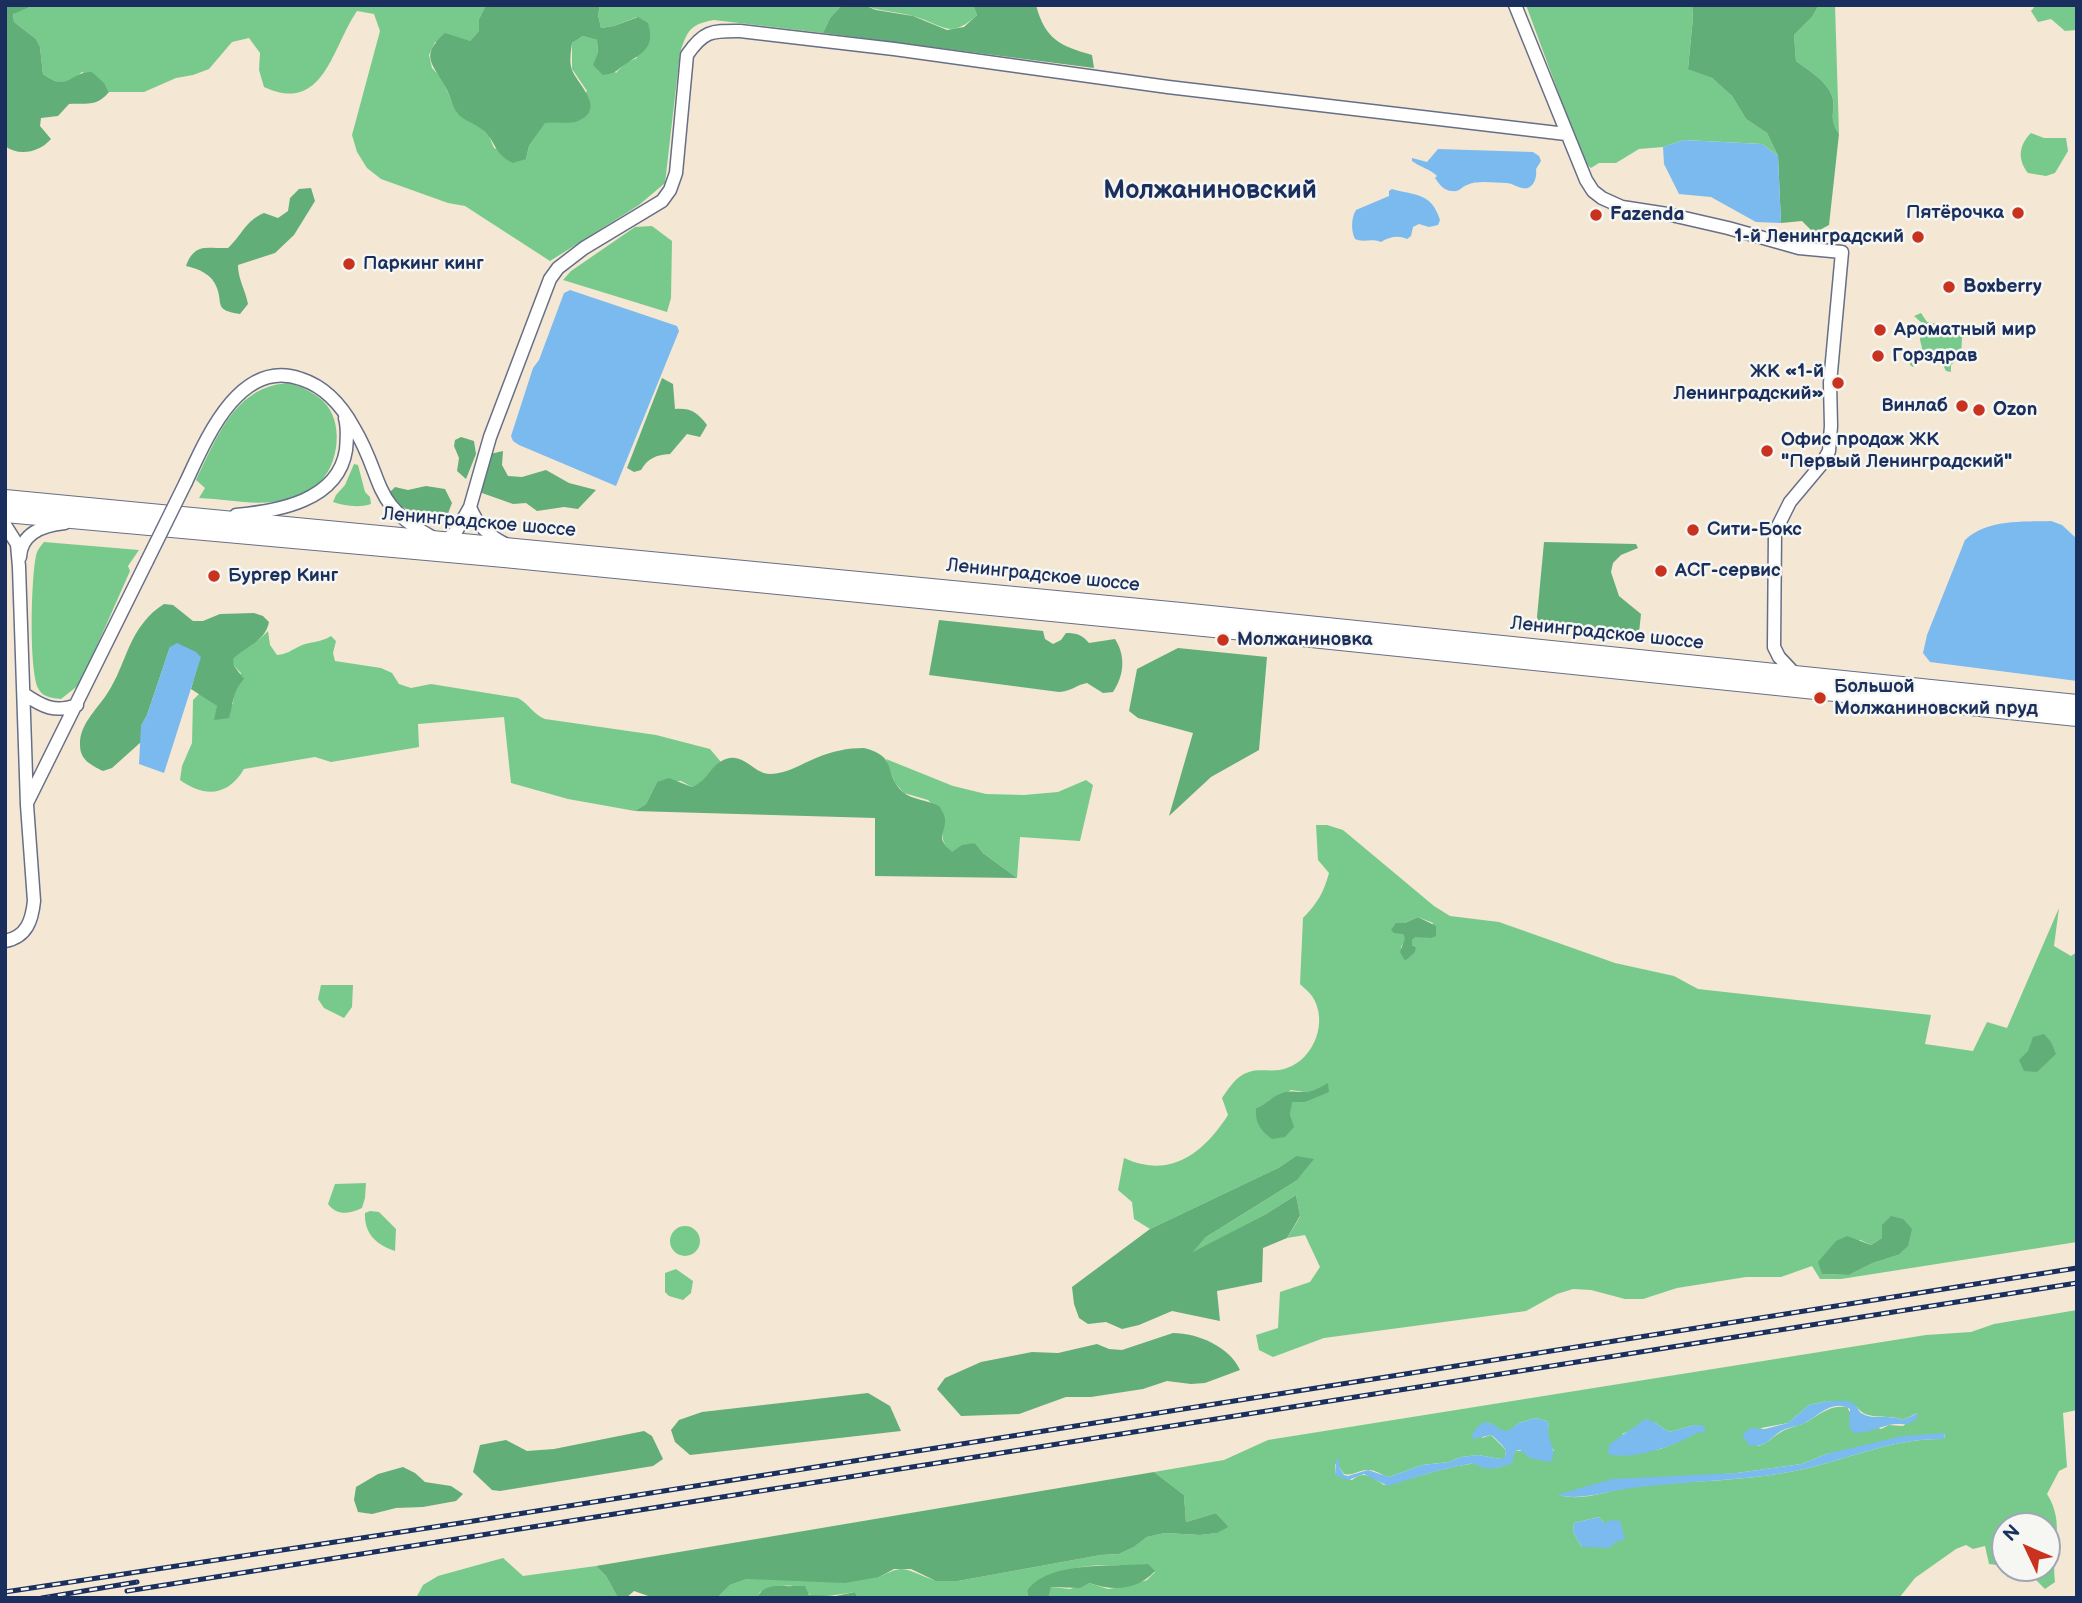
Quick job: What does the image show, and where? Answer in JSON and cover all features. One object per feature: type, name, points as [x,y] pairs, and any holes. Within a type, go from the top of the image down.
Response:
[{"type":"highway","name":"Ленинградское шоссе","points":[[5,498],[1153,608],[2077,703]]},
{"type":"highway","name":"Ленинградское шоссе","points":[[5,514],[546,563],[1269,634],[2077,718]]},
{"type":"street","points":[[1516,5],[1566,134],[1593,191],[1611,204],[1728,228],[1799,248],[1842,253],[1830,383],[1829,451],[1821,465],[1790,502],[1775,532],[1774,647],[1779,657],[1795,674]]},
{"type":"street","points":[[27,805],[204,444],[224,411],[256,381],[283,375],[298,377],[321,388],[342,411],[358,435],[387,502],[412,526],[442,541],[457,530],[470,507],[490,437],[550,279],[569,259],[652,209],[670,190],[676,173],[687,55],[698,39],[716,31],[740,31],[867,46],[1168,87],[1566,134]]},
{"type":"street","points":[[204,518],[274,511],[316,494],[334,477],[345,456],[348,437],[342,411]]},
{"type":"street","points":[[470,507],[485,531],[511,548]]},
{"type":"street","points":[[19,568],[22,544],[34,532],[55,524],[84,523]]},
{"type":"street","points":[[5,525],[17,544],[19,568],[27,805],[34,901],[33,914],[25,931],[8,940]]},
{"type":"street","points":[[1750,670],[1768,658],[1774,647]]},
{"type":"street","points":[[24,694],[49,709],[67,709],[77,705]]},
{"type":"green space","points":[[5,5],[54,5],[30,7],[13,14],[14,22],[36,39],[40,47],[43,74],[64,82],[92,72],[105,84],[109,92],[96,102],[69,104],[58,116],[41,118],[40,126],[51,139],[29,152],[5,146]]},
{"type":"green space","points":[[486,5],[479,19],[479,31],[470,41],[435,42],[429,55],[432,68],[441,77],[457,113],[479,126],[489,136],[494,148],[526,159],[529,146],[545,122],[564,122],[587,91],[572,69],[572,43],[583,36],[597,40],[598,53],[616,73],[625,63],[637,58],[637,17],[601,28],[598,15],[600,5],[842,5],[830,18],[823,33],[714,20],[695,26],[685,39],[680,53],[665,183],[639,205],[550,261],[465,206],[448,203],[381,179],[367,168],[357,152],[352,135],[380,31],[374,14],[357,11],[324,73],[313,85],[300,92],[284,93],[264,87],[259,70],[260,53],[249,38],[232,42],[209,69],[176,78],[144,92],[109,92],[105,84],[82,72],[63,82],[43,74],[40,47],[36,39],[14,22],[13,13],[30,7]]},
{"type":"green space","points":[[486,5],[600,5],[598,15],[601,28],[638,17],[648,23],[649,43],[639,55],[614,72],[603,75],[593,65],[598,53],[597,40],[583,36],[572,43],[571,67],[588,97],[590,110],[578,121],[545,123],[529,146],[526,159],[513,163],[499,152],[485,132],[457,113],[430,55],[432,48],[445,33],[470,41],[479,31],[479,19]]},
{"type":"green space","points":[[842,5],[864,5],[876,10],[913,16],[947,30],[964,27],[977,15],[973,5],[1036,5],[1050,34],[1071,48],[1092,55],[1094,68],[823,33],[830,18]]},
{"type":"green space","points":[[864,5],[973,5],[977,15],[952,29],[913,16]]},
{"type":"green space","points":[[1526,5],[1692,5],[1688,68],[1712,78],[1732,96],[1746,119],[1767,133],[1778,156],[1762,144],[1684,140],[1663,147],[1639,149],[1616,163],[1599,163],[1591,168],[1584,162]]},
{"type":"green space","points":[[1692,5],[1819,5],[1812,17],[1794,35],[1796,61],[1822,81],[1830,91],[1833,101],[1833,118],[1839,134],[1829,225],[1814,233],[1802,221],[1781,223],[1778,156],[1767,133],[1746,119],[1732,96],[1712,78],[1688,69]]},
{"type":"green space","points":[[1819,5],[1835,5],[1839,134],[1833,118],[1830,91],[1817,76],[1796,61],[1794,35],[1812,17]]},
{"type":"green space","points":[[2036,5],[2077,5],[2077,30],[2065,31],[2051,19],[2038,22],[2031,11]]},
{"type":"green space","points":[[2031,133],[2044,138],[2066,138],[2068,151],[2055,173],[2046,176],[2028,173],[2024,168],[2021,152]]},
{"type":"green space","points":[[311,188],[315,201],[294,235],[275,253],[238,265],[248,304],[240,314],[226,311],[221,306],[212,279],[186,266],[193,253],[202,248],[228,248],[252,220],[264,213],[278,218],[288,211],[290,198],[299,189]]},
{"type":"green space","points":[[652,226],[672,241],[671,298],[667,312],[563,280],[571,271],[635,227]]},
{"type":"green space","points":[[1921,313],[1927,322],[1950,330],[1972,323],[1971,330],[1962,338],[1961,357],[1951,365],[1951,372],[1946,371],[1939,358],[1921,357],[1913,367],[1910,365],[1909,357],[1917,355],[1922,348],[1922,323],[1914,316]]},
{"type":"green space","points":[[662,378],[673,384],[675,409],[693,412],[707,425],[700,437],[687,434],[670,454],[653,458],[641,470],[634,472],[627,468]]},
{"type":"green space","points":[[290,383],[307,390],[330,409],[337,443],[325,476],[308,490],[279,501],[256,503],[199,498],[205,488],[196,480],[230,416],[255,393],[271,386]]},
{"type":"green space","points":[[461,437],[474,441],[476,454],[466,479],[457,471],[459,458],[454,446],[455,440]]},
{"type":"green space","points":[[503,451],[502,465],[508,476],[522,477],[546,470],[569,483],[596,490],[578,509],[564,507],[537,511],[526,503],[513,504],[482,493],[490,454]]},
{"type":"green space","points":[[354,464],[358,465],[371,504],[352,506],[333,502],[345,485]]},
{"type":"green space","points":[[426,486],[445,489],[452,503],[447,516],[436,524],[423,521],[413,512],[395,504],[390,492],[395,487],[408,490]]},
{"type":"green space","points":[[44,542],[139,550],[128,566],[130,571],[80,684],[61,699],[48,697],[40,691],[33,662],[34,567],[37,552]]},
{"type":"green space","points":[[1544,542],[1636,544],[1638,548],[1621,555],[1613,563],[1611,572],[1619,596],[1641,614],[1639,633],[1629,636],[1540,625],[1537,617]]},
{"type":"green space","points":[[164,604],[173,605],[193,621],[203,621],[220,614],[254,613],[269,622],[264,634],[233,659],[234,666],[244,679],[235,693],[229,718],[214,720],[217,706],[191,689],[200,657],[170,647],[141,726],[141,742],[112,768],[103,771],[90,764],[82,755],[80,745],[83,730],[115,681],[138,629]]},
{"type":"green space","points":[[939,620],[1043,631],[1045,639],[1053,644],[1061,640],[1066,633],[1079,635],[1089,643],[1115,639],[1122,659],[1120,679],[1113,692],[1103,693],[1087,683],[1059,692],[929,675]]},
{"type":"green space","points":[[268,631],[270,645],[277,655],[331,636],[336,641],[333,653],[335,661],[381,668],[392,673],[399,684],[411,688],[431,684],[518,698],[545,719],[656,735],[710,749],[721,762],[704,782],[692,787],[681,781],[657,782],[646,804],[635,811],[568,799],[511,783],[504,717],[418,724],[419,747],[331,762],[315,757],[244,769],[231,785],[215,791],[207,792],[189,786],[180,780],[182,766],[192,743],[193,700],[200,693],[217,706],[233,704],[234,690],[241,673],[234,666],[232,659]]},
{"type":"green space","points":[[1178,648],[1267,657],[1259,750],[1211,777],[1169,816],[1193,733],[1138,718],[1129,711],[1137,669]]},
{"type":"green space","points":[[864,748],[887,761],[897,786],[903,792],[939,806],[945,818],[942,839],[952,852],[962,845],[975,843],[983,853],[1017,878],[875,876],[875,818],[635,811],[646,804],[657,782],[669,778],[692,787],[728,758],[741,760],[764,773],[776,774],[834,752]]},
{"type":"green space","points":[[886,759],[953,786],[986,794],[1058,792],[1086,780],[1093,785],[1080,841],[1020,837],[1017,878],[983,853],[975,843],[952,853],[942,837],[945,818],[928,800],[904,793],[895,783]]},
{"type":"green space","points":[[1316,825],[1327,825],[1343,830],[1434,906],[1450,916],[1499,922],[1615,963],[1674,976],[1698,989],[1931,1015],[1925,1044],[1973,1051],[1987,1022],[2007,1028],[2059,908],[2054,946],[2071,956],[2077,952],[2077,1242],[1841,1279],[1820,1279],[1812,1266],[1781,1277],[1746,1277],[1677,1288],[1643,1299],[1625,1299],[1591,1290],[1573,1289],[1557,1294],[1526,1311],[1324,1338],[1273,1357],[1259,1350],[1256,1335],[1278,1328],[1280,1292],[1310,1282],[1320,1267],[1305,1235],[1287,1238],[1300,1217],[1296,1195],[1191,1254],[1206,1237],[1296,1181],[1296,1156],[1278,1168],[1150,1229],[1134,1219],[1132,1202],[1118,1190],[1124,1158],[1156,1166],[1184,1159],[1208,1141],[1228,1115],[1222,1098],[1237,1079],[1253,1071],[1287,1068],[1297,1063],[1311,1048],[1319,1027],[1319,1017],[1312,996],[1300,984],[1303,918],[1319,897],[1329,873],[1318,860]],"holes":[[[1418,917],[1433,923],[1427,937],[1416,937],[1412,940],[1412,945],[1416,947],[1405,961],[1401,947],[1406,938],[1403,934],[1405,923]],[[1328,1084],[1305,1102],[1291,1102],[1290,1115],[1256,1108],[1291,1090],[1317,1090]],[[1882,1225],[1898,1255],[1849,1275],[1822,1274],[1860,1240],[1871,1245],[1882,1238]]]},
{"type":"green space","points":[[1418,917],[1436,926],[1436,936],[1416,937],[1412,940],[1412,945],[1416,947],[1415,952],[1405,961],[1400,952],[1405,938],[1403,934],[1391,930],[1396,923],[1405,923]]},
{"type":"green space","points":[[321,985],[353,985],[352,1007],[344,1018],[324,1008],[318,999]]},
{"type":"green space","points":[[2044,1034],[2056,1054],[2037,1072],[2024,1071],[2019,1060],[2028,1051],[2033,1037]]},
{"type":"green space","points":[[1328,1083],[1329,1092],[1305,1102],[1292,1102],[1290,1115],[1294,1127],[1285,1137],[1272,1139],[1259,1126],[1256,1108],[1283,1093],[1309,1091]]},
{"type":"green space","points":[[1296,1156],[1314,1159],[1296,1181],[1206,1237],[1193,1252],[1296,1195],[1300,1216],[1287,1238],[1263,1248],[1262,1282],[1217,1291],[1220,1321],[1172,1311],[1122,1329],[1106,1322],[1088,1324],[1079,1318],[1072,1287],[1150,1229],[1278,1168]]},
{"type":"green space","points":[[366,1183],[362,1208],[344,1213],[335,1211],[328,1204],[335,1184]]},
{"type":"green space","points":[[379,1212],[396,1229],[395,1251],[377,1242],[369,1233],[365,1213]]},
{"type":"green space","points":[[1891,1216],[1903,1219],[1912,1229],[1908,1246],[1898,1255],[1849,1275],[1822,1274],[1818,1262],[1836,1241],[1847,1236],[1871,1245],[1882,1238],[1882,1225]]},
{"type":"green space","points":[[685,1226],[695,1231],[700,1241],[695,1251],[685,1256],[675,1251],[670,1241],[675,1231]]},
{"type":"green space","points":[[676,1269],[693,1281],[691,1293],[683,1300],[665,1292],[665,1273]]},
{"type":"green space","points":[[2077,1310],[2077,1410],[2063,1413],[2067,1467],[2059,1471],[2047,1494],[2055,1512],[1991,1512],[1991,1564],[1985,1546],[1973,1549],[1966,1545],[1915,1578],[1899,1598],[1047,1596],[1051,1587],[1070,1589],[1089,1583],[1108,1589],[1147,1580],[1155,1572],[1106,1565],[1066,1570],[1056,1574],[1027,1591],[1028,1598],[858,1598],[855,1592],[815,1596],[799,1588],[780,1586],[760,1592],[757,1598],[717,1598],[730,1585],[747,1579],[879,1577],[904,1569],[935,1580],[958,1581],[1119,1554],[1147,1537],[1165,1533],[1200,1535],[1216,1533],[1229,1527],[1216,1513],[1186,1522],[1184,1495],[1154,1472],[1224,1460],[1268,1440],[1926,1335],[1971,1332],[1994,1324]],"holes":[[[1827,1401],[1857,1407],[1861,1412],[1872,1416],[1903,1420],[1917,1413],[1903,1426],[1889,1425],[1881,1429],[1851,1414],[1847,1407],[1835,1407],[1807,1422],[1784,1430],[1758,1446],[1761,1428],[1788,1423],[1809,1405]],[[1535,1418],[1547,1421],[1549,1425],[1546,1435],[1554,1451],[1515,1451],[1511,1460],[1496,1468],[1470,1464],[1384,1485],[1368,1476],[1360,1475],[1352,1480],[1335,1474],[1335,1465],[1339,1459],[1339,1467],[1344,1474],[1369,1470],[1389,1477],[1422,1465],[1449,1462],[1461,1457],[1478,1455],[1505,1458],[1506,1450],[1491,1435],[1482,1438],[1490,1423],[1500,1431],[1509,1431],[1519,1423]],[[1654,1422],[1669,1432],[1695,1425],[1705,1427],[1658,1450],[1641,1446],[1622,1434]],[[1945,1434],[1944,1439],[1892,1445],[1786,1473],[1633,1487],[1577,1497],[1559,1495],[1802,1464],[1826,1454]],[[1599,1517],[1604,1523],[1582,1547],[1573,1532],[1574,1523]]]},
{"type":"green space","points":[[1173,1333],[1212,1343],[1229,1355],[1240,1370],[1205,1383],[1167,1381],[1143,1389],[1091,1397],[1066,1397],[1019,1414],[961,1416],[937,1389],[945,1378],[981,1362],[1032,1352],[1058,1353],[1097,1344],[1122,1350]]},
{"type":"green space","points":[[868,1393],[890,1406],[901,1431],[690,1455],[675,1442],[671,1430],[679,1420],[702,1412]]},
{"type":"green space","points":[[644,1431],[652,1436],[663,1459],[653,1466],[500,1491],[492,1490],[473,1472],[480,1445],[506,1440],[527,1451],[554,1449]]},
{"type":"green space","points":[[403,1467],[425,1482],[451,1486],[463,1494],[456,1501],[423,1507],[396,1508],[372,1514],[358,1512],[354,1500],[356,1487],[378,1474]]},
{"type":"green space","points":[[1154,1472],[1184,1495],[1186,1522],[1216,1513],[1229,1527],[1217,1533],[1200,1535],[1165,1533],[1147,1537],[1119,1554],[958,1581],[936,1581],[911,1569],[894,1569],[879,1577],[845,1583],[747,1579],[730,1585],[717,1598],[654,1598],[634,1591],[626,1598],[618,1598],[606,1576],[596,1566]]},
{"type":"green space","points":[[503,1558],[523,1576],[596,1566],[606,1576],[618,1598],[416,1598],[423,1585],[438,1576]]},
{"type":"green space","points":[[1148,1564],[1155,1571],[1133,1586],[1116,1588],[1089,1583],[1080,1588],[1051,1587],[1048,1598],[1028,1598],[1027,1591],[1050,1574],[1083,1567]]},
{"type":"green space","points":[[2038,1582],[2055,1582],[2045,1589]]},
{"type":"green space","points":[[805,1586],[809,1595],[836,1596],[855,1592],[858,1598],[757,1598],[768,1587]]},
{"type":"water","points":[[1684,140],[1762,144],[1778,156],[1781,223],[1756,222],[1711,197],[1679,194],[1664,164],[1663,147]]},
{"type":"water","points":[[1438,149],[1533,152],[1541,161],[1536,169],[1534,183],[1528,188],[1509,183],[1481,182],[1471,183],[1457,191],[1449,191],[1440,185],[1435,178],[1437,176],[1412,161],[1412,158],[1427,162]]},
{"type":"water","points":[[1392,189],[1427,200],[1440,220],[1438,225],[1429,227],[1419,224],[1413,227],[1411,236],[1407,239],[1394,237],[1381,242],[1355,239],[1352,224],[1356,210],[1389,196]]},
{"type":"water","points":[[570,290],[677,326],[679,331],[616,486],[519,445],[511,436],[533,368],[539,360],[564,293]]},
{"type":"water","name":"Большой Молжаниновский пруд","points":[[2051,521],[2062,525],[2077,539],[2077,681],[1930,662],[1923,653],[1927,635],[1965,540],[1994,525]]},
{"type":"water","points":[[177,643],[201,657],[164,773],[139,764],[141,726],[170,647]]},
{"type":"water","points":[[1827,1401],[1852,1403],[1861,1413],[1871,1417],[1903,1420],[1918,1413],[1917,1418],[1907,1424],[1854,1433],[1849,1427],[1850,1409],[1838,1406],[1826,1409],[1805,1423],[1783,1430],[1761,1445],[1749,1445],[1743,1437],[1751,1428],[1765,1429],[1788,1423],[1809,1405]]},
{"type":"water","points":[[1535,1418],[1547,1421],[1549,1425],[1548,1435],[1553,1455],[1549,1462],[1530,1458],[1520,1450],[1515,1451],[1512,1463],[1495,1468],[1469,1464],[1388,1486],[1364,1474],[1348,1480],[1335,1475],[1336,1460],[1339,1458],[1339,1467],[1344,1475],[1368,1470],[1389,1477],[1422,1465],[1449,1462],[1461,1457],[1478,1455],[1500,1459],[1505,1457],[1506,1450],[1491,1435],[1474,1439],[1471,1436],[1478,1426],[1485,1422],[1508,1431],[1519,1423]]},
{"type":"water","points":[[1645,1419],[1669,1432],[1695,1425],[1705,1426],[1704,1433],[1698,1432],[1667,1447],[1642,1454],[1608,1454],[1609,1445]]},
{"type":"water","points":[[1945,1433],[1944,1439],[1892,1445],[1786,1473],[1654,1485],[1585,1496],[1557,1495],[1612,1479],[1737,1473],[1802,1464],[1826,1454],[1903,1436]]},
{"type":"water","points":[[1599,1517],[1604,1523],[1620,1521],[1625,1539],[1609,1548],[1582,1547],[1573,1532],[1574,1523]]},
{"type":"railway","points":[[5,1592],[467,1522],[2077,1268]]},
{"type":"railway","points":[[127,1591],[2077,1283]]},
{"type":"railway","points":[[42,1598],[137,1582]]},
{"type":"place","name":"Пятёрочка","points":[[2018,213]]},
{"type":"place","name":"Fazenda","points":[[1596,215]]},
{"type":"place","name":"1-й Ленинградский","points":[[1918,237]]},
{"type":"place","name":"Паркинг кинг","points":[[349,264]]},
{"type":"place","name":"Boxberry","points":[[1949,287]]},
{"type":"place","name":"Ароматный мир","points":[[1880,330]]},
{"type":"place","name":"Горздрав","points":[[1878,356]]},
{"type":"place","name":"ЖК «1-й Ленинградский»","points":[[1838,383]]},
{"type":"place","name":"Винлаб","points":[[1962,406]]},
{"type":"place","name":"Ozon","points":[[1979,410]]},
{"type":"place","name":"Офис продаж ЖК \"Первый Ленинградский\"","points":[[1767,451]]},
{"type":"place","name":"Сити-Бокс","points":[[1693,530]]},
{"type":"place","name":"АСГ-сервис","points":[[1661,571]]},
{"type":"place","name":"Бургер Кинг","points":[[214,576]]},
{"type":"place","name":"Молжаниновка","points":[[1223,640]]},
{"type":"place","name":"Большой Молжаниновский пруд","points":[[1820,698]]},
{"type":"district","name":"Молжаниновский","points":[[1210,191]]}]
